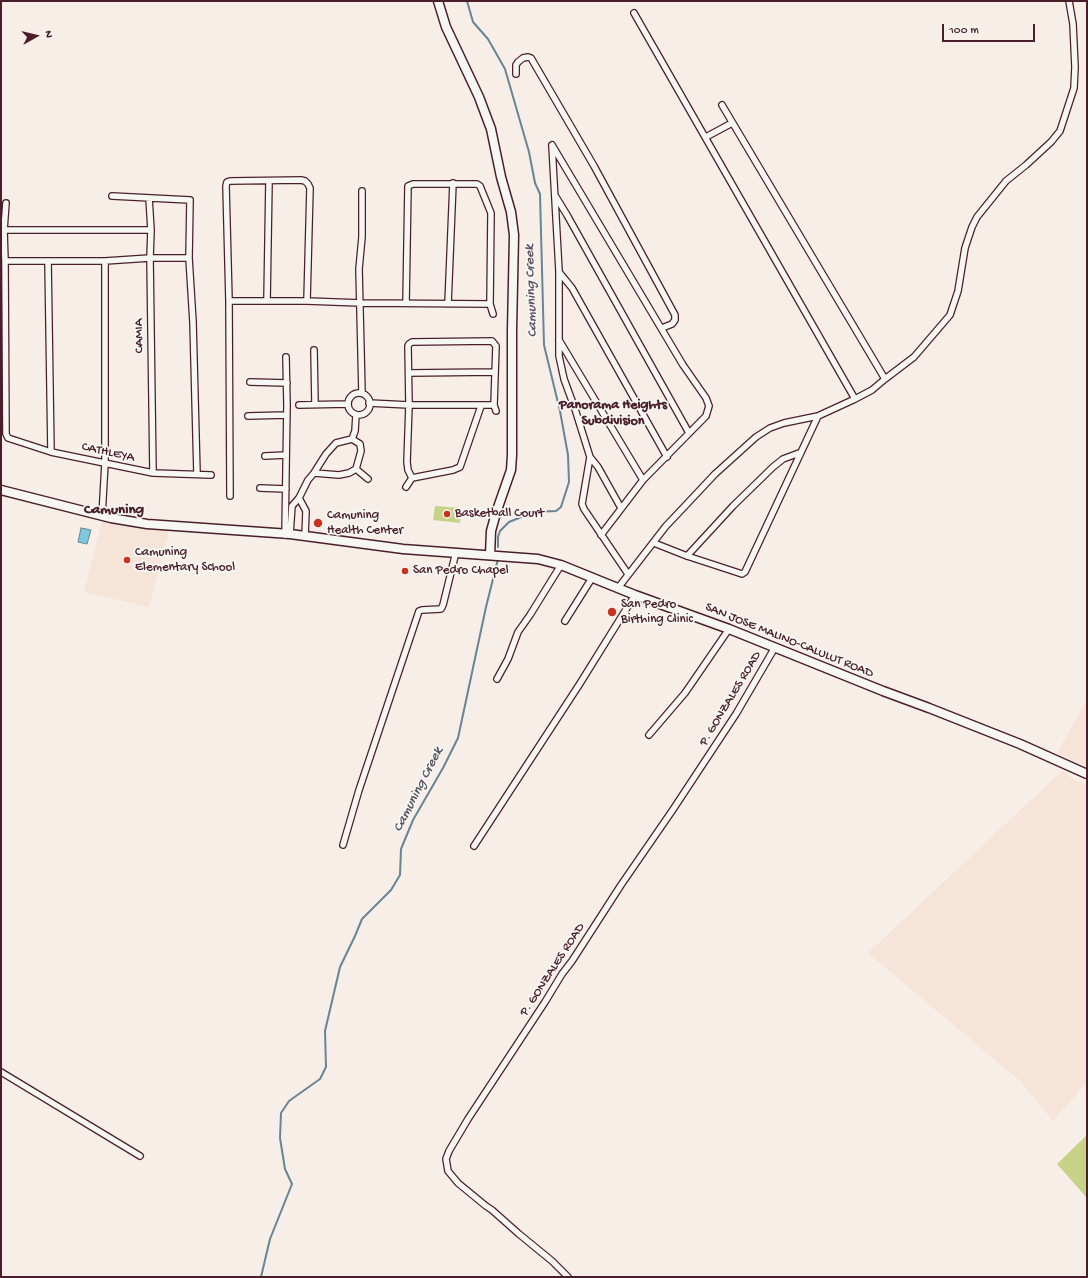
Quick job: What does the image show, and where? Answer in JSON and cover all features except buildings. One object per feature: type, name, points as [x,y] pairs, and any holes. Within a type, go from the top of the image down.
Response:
[{"type":"main road","points":[[440,2],[446,27],[479,98],[491,129],[511,212],[514,235],[511,470],[491,531],[490,555]]},
{"type":"main road","name":"SAN JOSE MALINO-CALULUT ROAD","points":[[1,490],[102,516],[147,524],[288,534],[403,548],[538,559],[561,565],[1013,741],[1087,774]]},
{"type":"street","points":[[618,588],[666,526],[710,479],[756,436],[770,428],[784,423],[818,416],[872,390],[914,357],[950,315],[958,291],[965,248],[972,227],[983,209],[1006,181],[1036,156],[1060,131],[1074,88],[1075,67],[1073,24],[1069,1]]},
{"type":"street","points":[[634,13],[855,399]]},
{"type":"street","points":[[516,74],[516,65],[518,62],[523,58],[531,58],[594,166],[675,315],[675,320],[672,324],[662,328]]},
{"type":"street","points":[[722,105],[885,379]]},
{"type":"street","points":[[706,137],[732,123]]},
{"type":"street","points":[[602,535],[643,480],[706,416],[709,406],[706,398],[683,365],[552,145],[559,272],[559,356],[564,379],[590,457],[598,467],[621,508]]},
{"type":"street","points":[[267,301],[269,181]]},
{"type":"street","points":[[230,496],[227,182],[306,181],[310,188],[307,301]]},
{"type":"street","points":[[448,304],[453,183]]},
{"type":"street","points":[[406,303],[408,186],[413,184],[479,184],[491,213],[490,304],[493,314]]},
{"type":"street","points":[[362,191],[362,236],[359,269],[362,393],[367,398],[369,407],[363,414],[356,415],[349,410],[348,404],[353,395],[362,393]]},
{"type":"street","points":[[555,195],[689,433]]},
{"type":"street","points":[[112,196],[190,200],[189,258],[193,322],[197,474]]},
{"type":"street","name":"CAMIA","points":[[149,198],[151,230],[150,258],[153,473]]},
{"type":"street","points":[[6,203],[4,230],[6,261],[105,261],[150,258],[189,258]]},
{"type":"street","points":[[4,230],[151,230]]},
{"type":"street","name":"CATHLEYA","points":[[6,261],[6,434],[10,439],[51,452],[153,473],[211,475]]},
{"type":"street","points":[[48,261],[51,452]]},
{"type":"street","points":[[102,516],[104,463],[105,261]]},
{"type":"street","points":[[559,272],[572,288],[667,457]]},
{"type":"street","points":[[229,301],[490,304]]},
{"type":"street","points":[[558,338],[643,480]]},
{"type":"street","points":[[369,404],[409,405],[481,406],[495,408],[496,346],[492,341],[412,342],[408,346],[409,405],[407,462],[408,470],[412,478]]},
{"type":"street","points":[[314,350],[315,404]]},
{"type":"street","points":[[286,357],[286,489],[288,534]]},
{"type":"street","points":[[409,373],[495,372]]},
{"type":"street","points":[[250,382],[287,383]]},
{"type":"street","points":[[299,405],[348,404]]},
{"type":"street","points":[[406,487],[412,478],[453,470],[460,467],[481,406]]},
{"type":"street","points":[[248,416],[286,415]]},
{"type":"street","points":[[352,439],[356,415]]},
{"type":"street","points":[[654,543],[742,574],[818,416]]},
{"type":"street","points":[[288,534],[292,506],[299,498],[308,480],[326,454],[336,443],[352,439],[360,444],[361,451],[356,469],[340,476],[314,473]]},
{"type":"street","points":[[688,556],[733,506],[773,467],[783,459],[799,454]]},
{"type":"street","points":[[265,456],[286,455]]},
{"type":"street","points":[[590,457],[582,504],[584,510],[628,574]]},
{"type":"street","points":[[356,469],[368,479]]},
{"type":"street","points":[[260,488],[286,489]]},
{"type":"street","points":[[299,498],[306,511],[305,536]]},
{"type":"street","points":[[343,845],[359,790],[419,611],[441,609],[456,552]]},
{"type":"street","points":[[497,679],[508,659],[518,632],[561,565]]},
{"type":"street","points":[[565,621],[592,578]]},
{"type":"street","points":[[474,846],[579,685],[635,595]]},
{"type":"street","points":[[649,736],[685,693],[728,629]]},
{"type":"street","name":"P. GONZALES ROAD","points":[[568,1277],[552,1261],[458,1183],[448,1171],[446,1159],[468,1119],[546,1002],[562,974],[736,714],[774,649]]},
{"type":"street","points":[[1,1072],[140,1156]]},
{"type":"shaded area","name":"Camuning Elementary School","points":[[103,518],[169,531],[149,607],[84,592]]},
{"type":"shaded area","points":[[1087,700],[1087,767],[1057,753]]},
{"type":"shaded area","points":[[1062,771],[1068,774],[1072,779],[1087,785],[1087,1082],[1053,1121],[1020,1081],[868,953]]},
{"type":"green space","name":"Basketball Court","points":[[435,506],[461,508],[460,523],[433,520]]},
{"type":"green space","points":[[1087,1135],[1087,1198],[1057,1164]]},
{"type":"water","points":[[81,528],[91,530],[87,544],[78,542]]},
{"type":"waterway","name":"Camuning Creek","points":[[467,1],[473,22],[488,39],[505,69],[529,152],[535,183],[540,194],[544,345],[560,411],[568,455],[569,482],[561,507],[556,511],[534,512],[509,522],[500,531],[498,537],[498,547]]},
{"type":"waterway","name":"Camuning Creek","points":[[261,1277],[270,1239],[292,1184],[285,1169],[280,1138],[281,1113],[289,1101],[320,1079],[326,1067],[325,1031],[340,967],[362,919],[391,890],[400,875],[401,849],[413,820],[443,768],[458,738],[486,607],[498,559]]},
{"type":"place","name":"Basketball Court","points":[[447,514]]},
{"type":"place","name":"Camuning Health Center","points":[[318,523]]},
{"type":"place","name":"Camuning Elementary School","points":[[127,560]]},
{"type":"place","name":"San Pedro Chapel","points":[[405,571]]},
{"type":"place","name":"San Pedro Birthing Clinic","points":[[612,612]]},
{"type":"district","name":"Panorama Heights Subdivision","points":[[613,414]]},
{"type":"district","name":"Camuning","points":[[114,511]]}]
